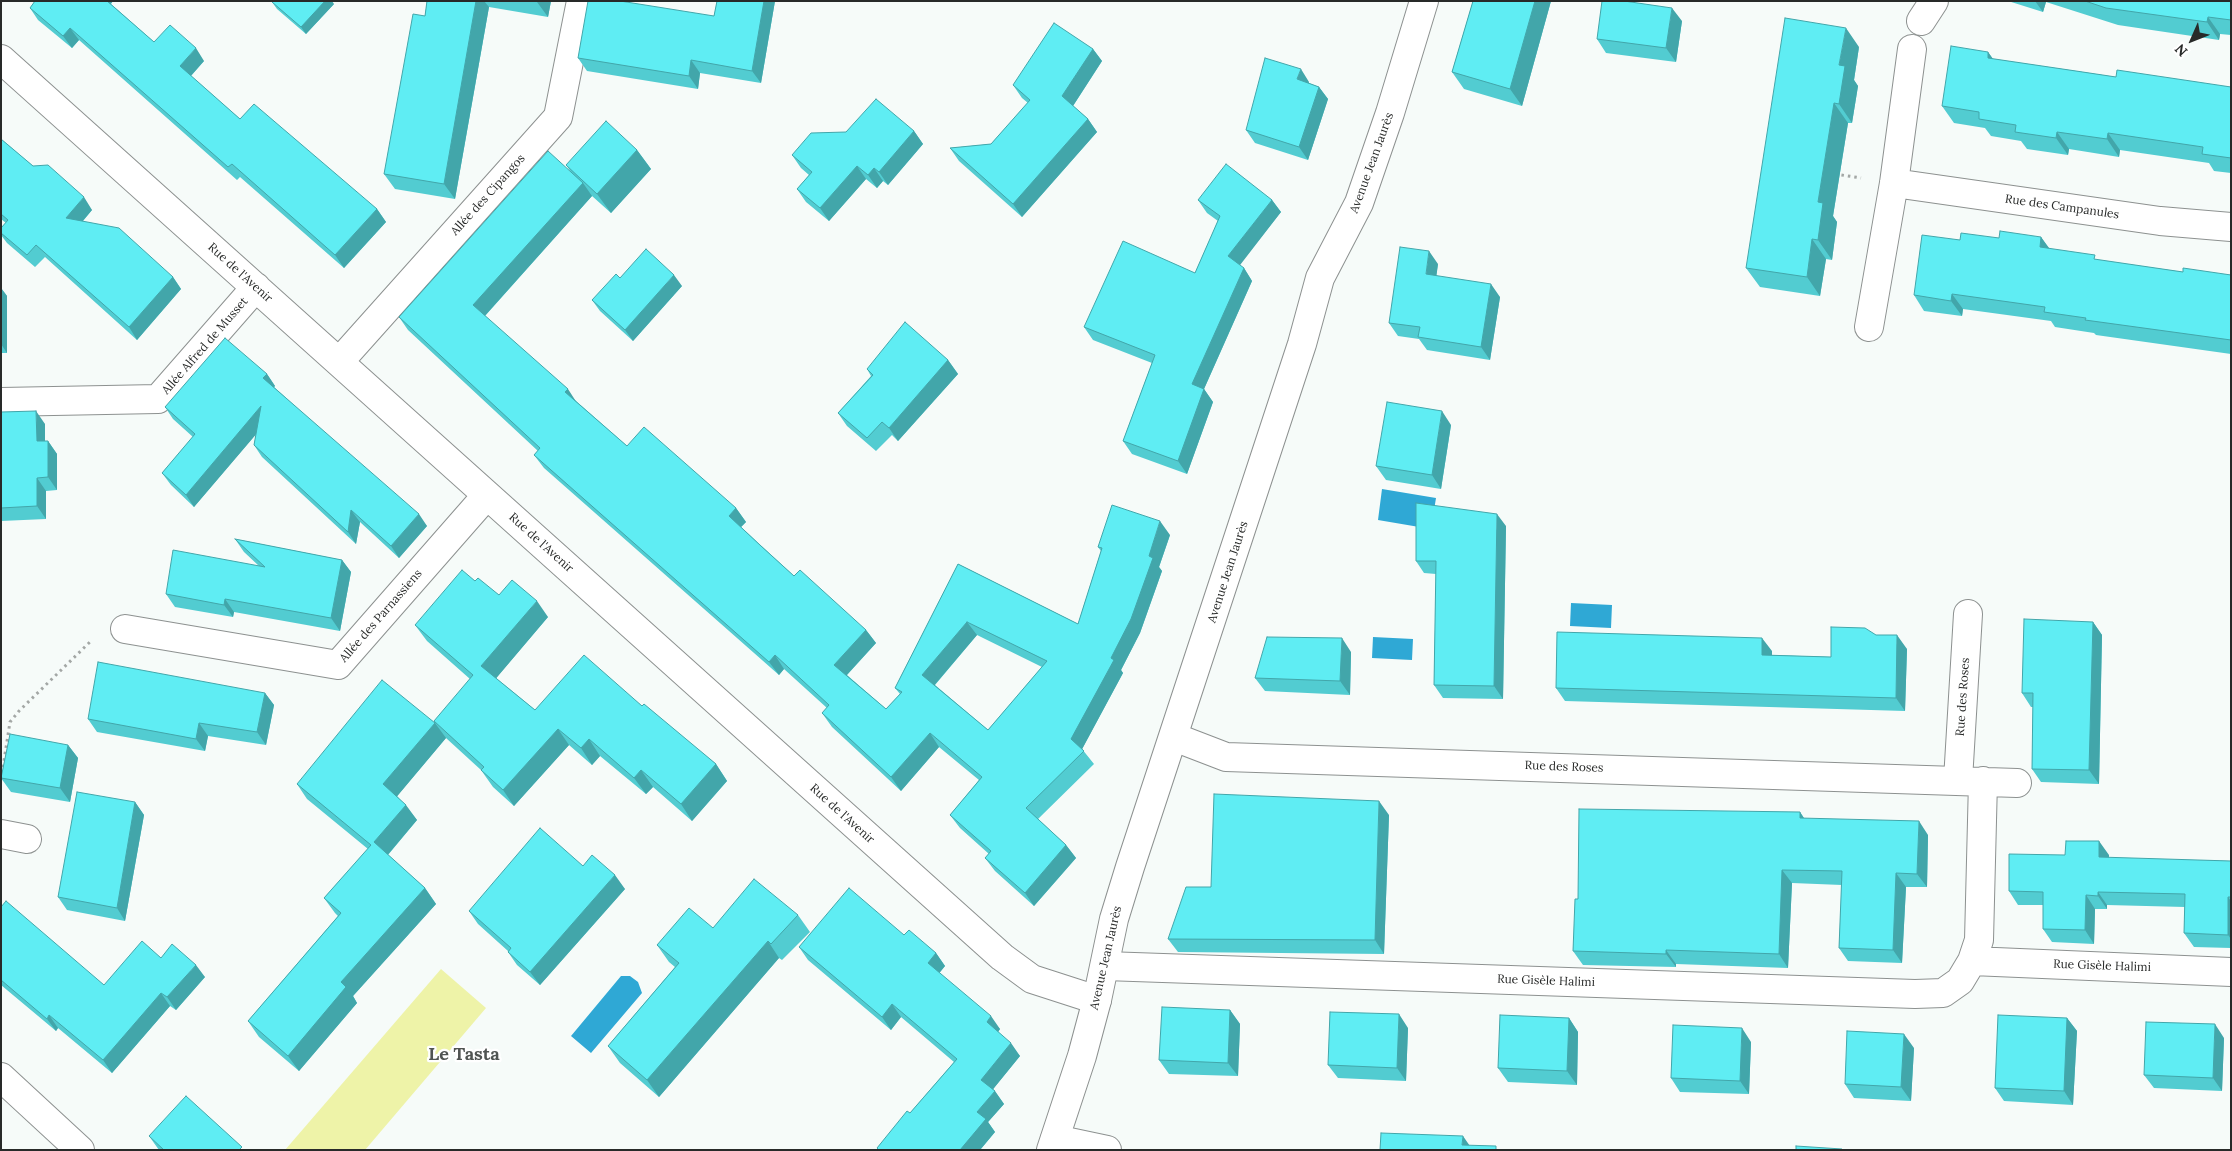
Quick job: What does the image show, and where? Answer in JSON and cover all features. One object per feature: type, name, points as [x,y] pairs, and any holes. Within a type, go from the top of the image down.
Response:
[{"type":"street","name":"Allée des Cipangos","points":[[339,362],[558,117],[581,1]]},
{"type":"street","name":"Avenue Jean Jaurès","points":[[1053,1145],[1082,1056],[1105,966],[1114,919],[1130,867],[1302,344],[1320,278],[1359,202],[1390,113],[1424,1]]},
{"type":"street","points":[[1870,327],[1894,183],[1912,49]]},
{"type":"street","name":"Rue de l'Avenir","points":[[1,59],[1002,957],[1032,979],[1097,1000]]},
{"type":"street","name":"Rue des Campanules","points":[[1894,183],[2160,221],[2231,227]]},
{"type":"street","name":"Allée Alfred de Musset","points":[[1,402],[158,399],[256,287]]},
{"type":"street","name":"Allée des Parnassiens","points":[[125,629],[338,665],[487,495]]},
{"type":"street","name":"Rue des Roses","points":[[1968,614],[1970,780]]},
{"type":"street","name":"Rue des Roses","points":[[1174,737],[1226,757],[2017,783]]},
{"type":"street","name":"Rue Gisèle Halimi","points":[[1105,966],[1915,994],[1943,993],[1960,981],[1972,961],[1979,940],[1970,780]]},
{"type":"street","name":"Rue Gisèle Halimi","points":[[1972,961],[2231,972]]},
{"type":"street","points":[[1,1077],[80,1150]]},
{"type":"street","points":[[1053,1145],[1107,1150]]},
{"type":"path","points":[[1827,173],[1894,183]]},
{"type":"path","points":[[1,780],[10,722],[18,711],[104,629],[125,629]]},
{"type":"green space","points":[[441,969],[486,1008],[365,1150],[285,1150]]},
{"type":"water","points":[[1382,489],[1436,498],[1431,529],[1378,520]]},
{"type":"water","points":[[1571,603],[1612,605],[1611,628],[1570,626]]},
{"type":"water","points":[[1373,637],[1413,639],[1412,660],[1372,658]]},
{"type":"water","points":[[621,976],[630,976],[638,982],[642,993],[591,1053],[571,1036]]},
{"type":"building","points":[[35,1],[107,1],[154,42],[170,25],[196,48],[180,66],[240,119],[254,104],[377,209],[335,255],[232,164],[228,167],[70,28],[63,36],[30,8]]},
{"type":"building","points":[[273,1],[325,1],[301,27]]},
{"type":"building","points":[[427,1],[476,1],[444,184],[384,174],[413,14],[425,16]]},
{"type":"building","points":[[588,1],[620,1],[714,16],[717,1],[764,1],[752,71],[691,60],[689,76],[578,58]]},
{"type":"building","points":[[1473,1],[1535,1],[1510,89],[1452,72]]},
{"type":"building","points":[[1602,1],[1624,1],[1672,8],[1666,48],[1597,39]]},
{"type":"building","points":[[2085,1],[2231,1],[2231,20],[2208,17],[2207,22],[2106,8]]},
{"type":"building","points":[[1785,18],[1846,28],[1839,65],[1845,66],[1839,104],[1834,103],[1818,202],[1823,203],[1818,240],[1812,239],[1807,277],[1746,268]]},
{"type":"building","points":[[1054,23],[1093,49],[1062,96],[1088,119],[1013,204],[950,148],[991,144],[1030,100],[1013,85]]},
{"type":"building","points":[[1951,46],[1988,52],[1988,58],[2116,77],[2117,70],[2231,87],[2231,158],[2202,154],[2203,147],[2108,133],[2107,139],[2057,132],[2056,138],[2015,132],[2016,125],[1979,119],[1979,112],[1942,106]]},
{"type":"building","points":[[1265,58],[1301,69],[1297,79],[1319,87],[1299,147],[1246,130]]},
{"type":"building","points":[[876,99],[914,131],[879,172],[874,168],[868,175],[857,166],[820,208],[797,189],[812,172],[792,155],[811,133],[846,132]]},
{"type":"building","points":[[606,121],[637,150],[597,194],[566,165]]},
{"type":"building","points":[[1,139],[33,166],[48,165],[84,197],[66,218],[119,228],[173,277],[129,327],[36,245],[27,255],[1,233],[1,228],[8,220],[1,214]]},
{"type":"building","points":[[548,151],[583,183],[473,305],[568,389],[565,392],[627,446],[644,427],[736,508],[729,516],[761,546],[794,576],[800,570],[866,630],[834,665],[886,709],[902,692],[895,688],[958,564],[1078,624],[1102,548],[1098,547],[1112,505],[1160,521],[1149,556],[1153,558],[1131,619],[1111,658],[1114,660],[1071,739],[1084,751],[1026,808],[1066,845],[1025,893],[985,858],[991,851],[950,815],[982,777],[930,733],[891,777],[822,713],[829,705],[775,655],[769,662],[534,455],[540,448],[399,317]],"holes":[[[967,622],[1047,661],[988,730],[922,675]]]},
{"type":"building","points":[[1226,164],[1272,200],[1228,256],[1244,268],[1192,384],[1204,389],[1178,461],[1123,441],[1155,355],[1084,327],[1123,241],[1195,273],[1220,216],[1198,200]]},
{"type":"building","points":[[2000,231],[2041,237],[2040,247],[2095,255],[2094,259],[2183,272],[2183,268],[2231,275],[2231,340],[2085,320],[2086,318],[2044,312],[2045,307],[1952,294],[1951,301],[1914,295],[1922,235],[1960,240],[1961,233],[1999,238]]},
{"type":"building","points":[[1400,247],[1429,251],[1426,274],[1491,284],[1481,347],[1418,337],[1420,327],[1389,323]]},
{"type":"building","points":[[646,249],[674,275],[625,330],[592,300],[616,274],[620,278]]},
{"type":"building","points":[[905,322],[948,360],[889,428],[882,422],[867,438],[838,413],[873,375],[867,369]]},
{"type":"building","points":[[225,338],[267,374],[263,378],[419,514],[391,546],[351,510],[348,532],[254,445],[261,406],[186,495],[162,473],[195,434],[165,407]]},
{"type":"building","points":[[1387,402],[1442,411],[1432,475],[1376,466]]},
{"type":"building","points":[[36,411],[37,441],[48,441],[48,477],[37,478],[37,506],[1,508],[1,412]]},
{"type":"building","points":[[1416,503],[1497,514],[1494,686],[1434,685],[1436,561],[1416,561]]},
{"type":"building","points":[[235,539],[342,560],[331,618],[225,599],[224,605],[166,594],[173,550],[265,567]]},
{"type":"building","points":[[462,570],[475,581],[478,578],[499,595],[512,580],[537,601],[481,666],[535,710],[584,655],[642,706],[644,704],[716,764],[681,804],[641,770],[634,778],[589,739],[581,748],[558,729],[503,790],[481,770],[484,767],[434,721],[473,675],[415,625]]},
{"type":"building","points":[[2024,619],[2093,622],[2089,770],[2032,769],[2033,693],[2022,693]]},
{"type":"building","points":[[1831,627],[1865,628],[1876,635],[1897,635],[1896,698],[1556,688],[1557,632],[1762,638],[1762,655],[1831,657]]},
{"type":"building","points":[[1267,637],[1342,638],[1340,681],[1255,678]]},
{"type":"building","points":[[98,662],[265,693],[257,732],[199,723],[196,739],[88,719]]},
{"type":"building","points":[[382,680],[435,723],[383,784],[406,805],[374,842],[425,888],[341,982],[346,987],[288,1056],[248,1021],[341,913],[324,898],[371,845],[297,784]]},
{"type":"building","points":[[10,734],[68,745],[60,788],[1,778]]},
{"type":"building","points":[[77,792],[135,802],[117,908],[58,897]]},
{"type":"building","points":[[1214,794],[1379,801],[1375,940],[1168,939],[1186,887],[1211,887]]},
{"type":"building","points":[[1579,809],[1800,812],[1800,818],[1919,821],[1917,874],[1896,873],[1893,950],[1839,948],[1842,871],[1782,870],[1779,954],[1666,950],[1666,954],[1573,951],[1575,899],[1578,899]]},
{"type":"building","points":[[540,828],[583,866],[592,855],[615,875],[530,972],[508,952],[511,948],[469,911]]},
{"type":"building","points":[[2066,841],[2099,841],[2099,857],[2231,861],[2231,897],[2228,897],[2228,935],[2184,933],[2185,894],[2098,892],[2098,896],[2086,895],[2085,930],[2043,929],[2043,892],[2009,891],[2009,854],[2065,855]]},
{"type":"building","points":[[754,879],[798,915],[771,944],[768,941],[647,1080],[608,1046],[679,963],[657,945],[689,908],[713,928]]},
{"type":"building","points":[[849,888],[904,935],[909,930],[936,953],[928,963],[991,1016],[987,1022],[1011,1043],[981,1080],[995,1091],[977,1112],[986,1119],[960,1150],[879,1150],[877,1148],[907,1111],[910,1113],[957,1059],[892,1004],[882,1017],[799,947]]},
{"type":"building","points":[[6,901],[104,985],[142,941],[161,958],[172,944],[196,965],[167,997],[161,993],[103,1060],[49,1015],[47,1019],[1,980],[1,907]]},
{"type":"building","points":[[1162,1007],[1230,1010],[1228,1063],[1159,1060]]},
{"type":"building","points":[[1330,1012],[1399,1014],[1397,1068],[1328,1065]]},
{"type":"building","points":[[1500,1015],[1569,1018],[1567,1071],[1498,1068]]},
{"type":"building","points":[[1998,1015],[2067,1018],[2064,1091],[1995,1088]]},
{"type":"building","points":[[2146,1022],[2215,1024],[2213,1078],[2144,1075]]},
{"type":"building","points":[[1673,1025],[1742,1028],[1740,1081],[1671,1078]]},
{"type":"building","points":[[1847,1031],[1904,1034],[1901,1087],[1845,1084]]},
{"type":"building","points":[[186,1096],[242,1147],[239,1150],[164,1150],[149,1136]]},
{"type":"building","points":[[1381,1133],[1463,1136],[1462,1145],[1496,1146],[1496,1150],[1380,1150]]},
{"type":"building","points":[[1796,1146],[1842,1149],[1842,1150],[1796,1150]]},
{"type":"district","name":"Le Tasta","points":[[464,1055]]}]
